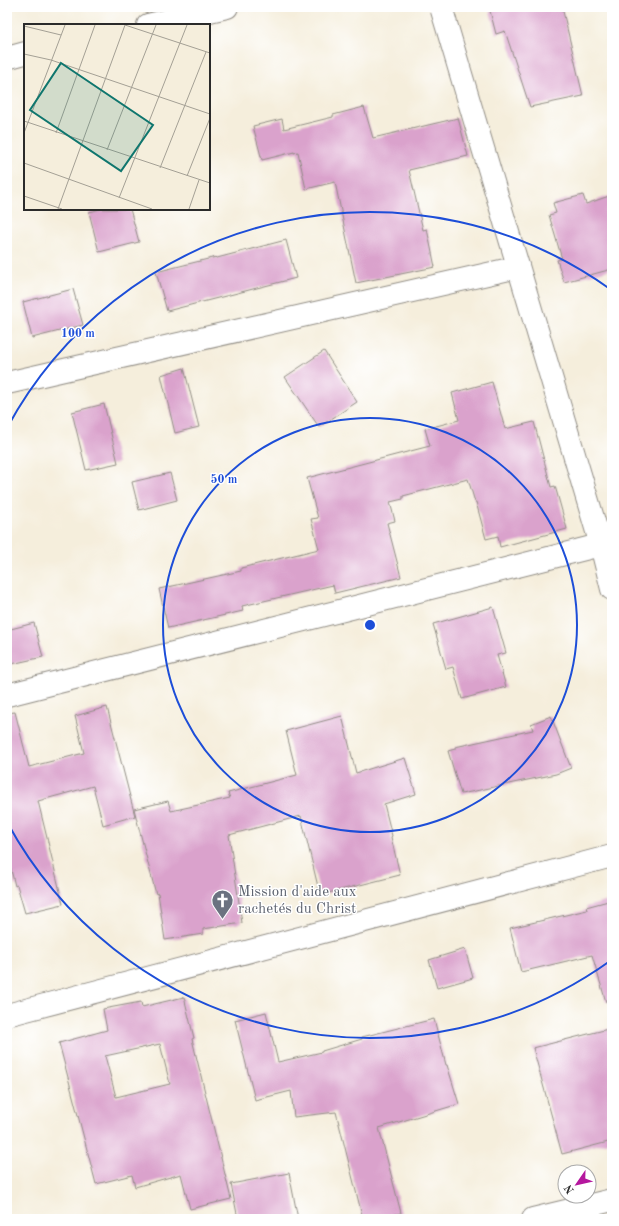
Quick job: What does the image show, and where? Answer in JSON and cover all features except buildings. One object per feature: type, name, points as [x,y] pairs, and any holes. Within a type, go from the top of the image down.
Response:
[{"type":"street","points":[[152,24],[226,7]]},
{"type":"street","points":[[441,7],[518,267],[606,543],[612,589]]},
{"type":"street","points":[[7,58],[24,53]]},
{"type":"street","points":[[7,383],[518,267]]},
{"type":"street","points":[[7,695],[606,543]]},
{"type":"street","points":[[7,1015],[612,856]]},
{"type":"street","points":[[533,1219],[612,1200]]},
{"type":"place","name":"Mission d'aide aux rachetés du Christ","points":[[222,920]]}]
